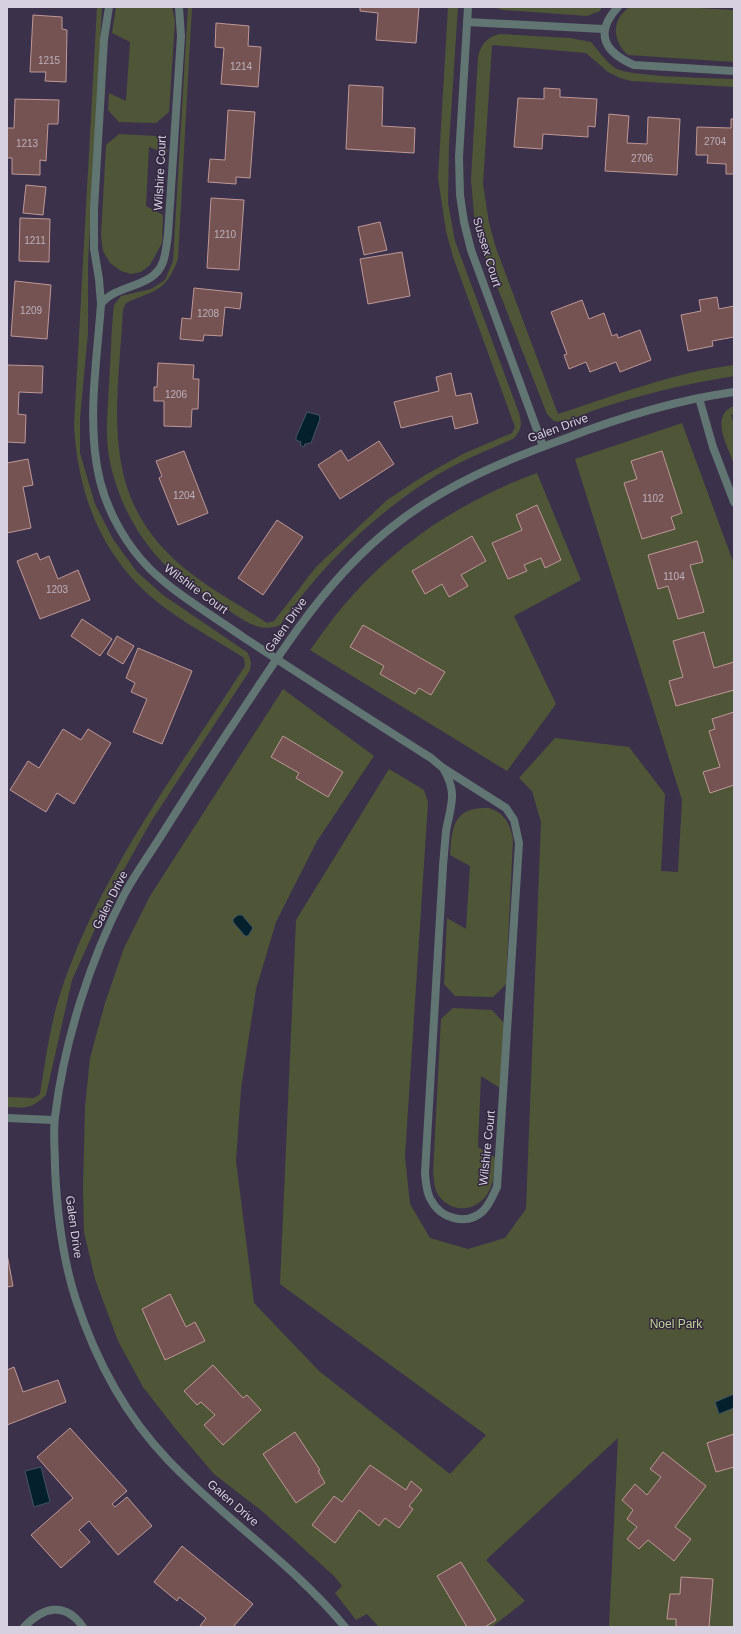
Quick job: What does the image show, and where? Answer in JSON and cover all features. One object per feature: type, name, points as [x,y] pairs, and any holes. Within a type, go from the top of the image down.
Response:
[{"type":"street","name":"Wilshire Court","points":[[109,7],[104,39],[94,209],[94,249],[100,279],[101,304],[94,411],[95,453],[100,482],[115,520],[134,551],[149,568],[171,588],[276,659],[506,808],[514,820],[519,844],[497,1187],[490,1202],[482,1212],[470,1218],[459,1220],[447,1216],[433,1204],[427,1189],[425,1173],[443,866],[446,831],[453,799],[450,779],[443,768]]},
{"type":"street","name":"Wilshire Court","points":[[101,304],[107,296],[143,282],[156,274],[163,262],[168,234],[181,36],[179,7]]},
{"type":"street","name":"Sussex Court","points":[[468,7],[459,157],[460,195],[464,222],[471,250],[542,446]]},
{"type":"street","points":[[618,7],[609,16],[603,29],[605,40],[611,50],[622,60],[634,65],[734,71]]},
{"type":"street","points":[[467,22],[603,29]]},
{"type":"street","name":"Galen Drive","points":[[345,1627],[325,1602],[296,1574],[202,1493],[166,1458],[141,1428],[119,1395],[101,1363],[86,1329],[74,1295],[64,1251],[57,1207],[54,1120],[75,1020],[90,972],[112,918],[128,887],[276,659],[332,583],[393,525],[442,492],[480,472],[542,446],[588,429],[644,412],[699,398],[734,392]]},
{"type":"street","points":[[699,398],[714,447],[734,502]]},
{"type":"street","points":[[7,1118],[54,1120]]},
{"type":"street","points":[[24,1627],[33,1617],[45,1610],[61,1610],[73,1615],[83,1627]]},
{"type":"green space","points":[[97,7],[102,7],[88,263],[88,333],[80,418],[80,453],[95,504],[113,539],[137,572],[163,595],[248,653],[251,662],[250,670],[152,820],[114,887],[72,980],[46,1095],[33,1105],[19,1108],[7,1107],[7,1097],[34,1098],[40,1094],[50,1036],[58,1001],[74,956],[93,913],[115,870],[140,828],[245,666],[244,658],[172,613],[150,596],[132,578],[117,560],[94,519],[80,474],[74,426]]},
{"type":"green space","points":[[116,7],[172,7],[175,21],[169,112],[156,123],[119,122],[108,110],[109,93],[126,101],[130,42],[112,33]]},
{"type":"green space","points":[[188,7],[192,7],[178,259],[169,278],[164,284],[152,292],[126,303],[123,310],[118,386],[117,421],[120,455],[127,487],[141,518],[162,547],[193,575],[211,588],[267,623],[274,621],[316,567],[387,500],[425,475],[465,453],[512,433],[515,427],[453,257],[446,231],[438,178],[448,7],[458,7],[449,144],[448,203],[455,241],[521,420],[520,430],[513,439],[446,470],[392,506],[332,561],[313,582],[280,625],[272,627],[255,626],[240,618],[186,582],[168,568],[147,544],[130,517],[117,488],[109,457],[107,420],[114,305],[121,296],[151,289],[165,280],[173,261]]},
{"type":"green space","points":[[493,7],[602,7],[600,11],[587,16],[503,10]]},
{"type":"green space","points":[[630,7],[680,7],[734,10],[734,62],[628,55],[619,43],[616,30],[619,18]]},
{"type":"green space","points":[[500,34],[570,38],[591,42],[611,65],[623,71],[653,75],[734,79],[734,87],[631,81],[620,78],[608,72],[586,53],[492,45],[483,184],[489,223],[496,248],[558,414],[645,385],[689,373],[734,365],[734,376],[680,386],[644,395],[609,405],[573,419],[559,422],[554,421],[547,414],[482,248],[474,215],[471,180],[478,57],[485,42],[488,39]]},
{"type":"green space","points":[[119,134],[156,136],[167,149],[167,154],[149,147],[146,206],[163,215],[162,243],[150,265],[141,272],[131,274],[121,271],[110,263],[103,251],[101,236],[106,145]]},
{"type":"green space","points":[[734,406],[734,414],[731,415],[734,424],[734,464],[722,432],[721,424],[723,416],[727,410]]},
{"type":"green space","name":"Noel Park","points":[[682,423],[734,564],[734,1627],[609,1627],[618,1438],[486,1560],[525,1601],[492,1627],[379,1627],[367,1614],[356,1620],[335,1593],[342,1586],[334,1576],[262,1511],[214,1474],[174,1427],[143,1387],[118,1341],[95,1279],[84,1232],[83,1189],[85,1107],[90,1058],[105,1003],[124,948],[150,896],[283,689],[374,756],[317,841],[276,922],[256,989],[241,1089],[236,1161],[254,1303],[319,1371],[450,1474],[486,1435],[280,1284],[296,920],[389,769],[424,790],[428,802],[405,1156],[410,1204],[430,1238],[468,1249],[505,1238],[526,1209],[541,822],[532,791],[519,778],[555,738],[629,747],[665,794],[661,871],[678,872],[682,800],[575,459]]},
{"type":"green space","points":[[537,473],[581,580],[514,616],[556,704],[507,771],[310,650],[353,595],[372,575],[414,539],[461,508],[485,495]]},
{"type":"green space","points":[[489,808],[499,813],[506,819],[513,839],[506,984],[493,997],[455,996],[444,984],[447,918],[466,929],[470,866],[450,855],[452,835],[457,820],[462,815],[468,811]]},
{"type":"green space","points":[[453,1008],[492,1010],[504,1023],[500,1088],[481,1076],[478,1147],[496,1158],[495,1171],[491,1187],[485,1198],[479,1203],[466,1208],[451,1206],[439,1196],[435,1187],[433,1172],[441,1019]]},
{"type":"water","points":[[307,412],[319,415],[320,419],[311,443],[305,444],[304,447],[300,445],[301,442],[296,440],[296,437]]},
{"type":"water","points":[[238,915],[242,915],[253,928],[248,936],[245,936],[233,922],[233,919]]},
{"type":"water","points":[[734,1394],[734,1408],[719,1414],[715,1402]]},
{"type":"water","points":[[41,1467],[50,1502],[34,1507],[25,1471]]},
{"type":"building","points":[[360,7],[419,7],[416,43],[376,40],[378,13],[360,11]]},
{"type":"building","points":[[33,15],[62,17],[62,29],[67,30],[66,82],[45,81],[46,72],[30,72]]},
{"type":"building","points":[[216,23],[249,26],[248,46],[261,47],[258,87],[221,84],[224,48],[215,47]]},
{"type":"building","points":[[349,85],[383,87],[382,126],[415,128],[414,153],[346,149]]},
{"type":"building","points":[[544,88],[560,89],[560,97],[597,99],[595,127],[588,126],[588,137],[543,134],[542,149],[514,147],[518,98],[544,99]]},
{"type":"building","points":[[15,99],[59,100],[58,124],[48,124],[46,161],[40,160],[40,175],[12,174],[12,158],[7,158],[7,128],[14,128]]},
{"type":"building","points":[[228,110],[255,112],[250,178],[236,177],[236,184],[208,182],[210,159],[225,160]]},
{"type":"building","points":[[609,114],[629,116],[627,143],[647,144],[648,117],[680,119],[677,175],[605,171]]},
{"type":"building","points":[[731,119],[734,119],[734,174],[726,174],[726,164],[707,163],[708,155],[696,155],[697,127],[731,128]]},
{"type":"building","points":[[26,185],[46,187],[43,215],[23,213]]},
{"type":"building","points":[[211,198],[244,200],[239,270],[207,268]]},
{"type":"building","points":[[20,218],[50,219],[49,262],[19,261]]},
{"type":"building","points":[[380,222],[387,250],[364,255],[358,227]]},
{"type":"building","points":[[402,252],[410,296],[368,304],[360,259]]},
{"type":"building","points":[[15,281],[51,285],[47,339],[11,336]]},
{"type":"building","points":[[194,288],[242,293],[240,309],[225,307],[222,336],[204,335],[203,341],[180,339],[182,318],[191,319]]},
{"type":"building","points":[[717,297],[719,309],[734,306],[734,337],[712,341],[713,346],[688,351],[681,315],[701,311],[699,300]]},
{"type":"building","points":[[582,300],[589,319],[604,313],[612,336],[617,334],[618,338],[640,330],[651,360],[620,372],[616,362],[590,372],[586,362],[569,369],[564,355],[567,354],[551,312]]},
{"type":"building","points":[[158,363],[194,365],[193,379],[199,379],[198,409],[192,409],[191,427],[164,426],[164,401],[154,401],[154,387],[157,387]]},
{"type":"building","points":[[7,365],[43,366],[42,393],[19,392],[18,414],[26,415],[25,443],[7,442]]},
{"type":"building","points":[[451,373],[456,396],[471,393],[478,423],[455,429],[452,416],[401,428],[394,402],[439,391],[436,377]]},
{"type":"building","points":[[379,441],[394,464],[340,499],[318,465],[341,450],[348,461]]},
{"type":"building","points":[[184,451],[208,513],[178,525],[159,478],[162,476],[156,461]]},
{"type":"building","points":[[662,451],[682,513],[671,517],[675,529],[642,539],[624,483],[637,479],[631,461]]},
{"type":"building","points":[[28,459],[33,485],[23,487],[31,528],[7,533],[7,463]]},
{"type":"building","points":[[537,505],[561,560],[545,568],[541,558],[524,565],[527,571],[508,579],[492,543],[522,530],[516,515]]},
{"type":"building","points":[[277,520],[303,537],[263,595],[238,578]]},
{"type":"building","points":[[472,536],[486,561],[461,575],[468,586],[449,597],[442,584],[425,594],[412,571]]},
{"type":"building","points":[[697,541],[703,562],[690,565],[704,612],[678,619],[668,586],[658,589],[648,555]]},
{"type":"building","points":[[37,553],[40,560],[49,556],[58,579],[78,570],[90,600],[40,619],[17,561]]},
{"type":"building","points":[[82,619],[112,639],[100,656],[71,636]]},
{"type":"building","points":[[363,625],[445,672],[431,695],[419,688],[415,694],[380,674],[384,666],[350,647]]},
{"type":"building","points":[[704,632],[714,668],[734,662],[734,690],[676,706],[669,681],[683,677],[673,641]]},
{"type":"building","points":[[117,636],[134,646],[123,664],[107,654]]},
{"type":"building","points":[[138,648],[192,671],[162,744],[133,732],[147,699],[131,692],[135,683],[126,678]]},
{"type":"building","points":[[734,712],[734,785],[710,793],[703,772],[720,767],[709,731],[715,729],[712,719]]},
{"type":"building","points":[[63,729],[81,740],[88,729],[111,743],[74,804],[57,793],[46,812],[10,790],[28,761],[39,768]]},
{"type":"building","points":[[283,736],[343,772],[328,797],[296,778],[299,773],[271,757]]},
{"type":"building","points":[[7,1254],[13,1286],[7,1287]]},
{"type":"building","points":[[170,1294],[186,1327],[195,1322],[205,1341],[165,1360],[142,1309]]},
{"type":"building","points":[[213,1365],[243,1398],[247,1395],[261,1410],[223,1445],[204,1425],[215,1415],[201,1402],[197,1405],[184,1391]]},
{"type":"building","points":[[14,1367],[23,1392],[58,1380],[66,1402],[7,1425],[7,1370]]},
{"type":"building","points":[[70,1428],[127,1491],[112,1504],[115,1507],[127,1497],[152,1526],[118,1555],[89,1521],[79,1530],[90,1542],[61,1568],[31,1535],[73,1498],[37,1457]]},
{"type":"building","points":[[295,1432],[320,1470],[318,1471],[325,1483],[296,1503],[263,1454]]},
{"type":"building","points":[[734,1434],[734,1467],[716,1472],[707,1443]]},
{"type":"building","points":[[663,1452],[706,1486],[675,1527],[691,1539],[674,1561],[648,1540],[639,1549],[627,1539],[637,1527],[627,1519],[633,1510],[622,1500],[635,1484],[647,1495],[661,1477],[650,1469]]},
{"type":"building","points":[[370,1465],[406,1490],[411,1481],[422,1490],[409,1506],[413,1509],[399,1528],[385,1518],[379,1526],[359,1510],[335,1543],[312,1525],[334,1496],[342,1502]]},
{"type":"building","points":[[182,1546],[253,1604],[233,1627],[200,1626],[206,1618],[179,1597],[177,1601],[154,1582]]},
{"type":"building","points":[[461,1562],[496,1620],[485,1627],[467,1627],[437,1576]]},
{"type":"building","points":[[681,1577],[713,1579],[709,1627],[676,1627],[676,1619],[667,1619],[670,1594],[680,1594]]}]
